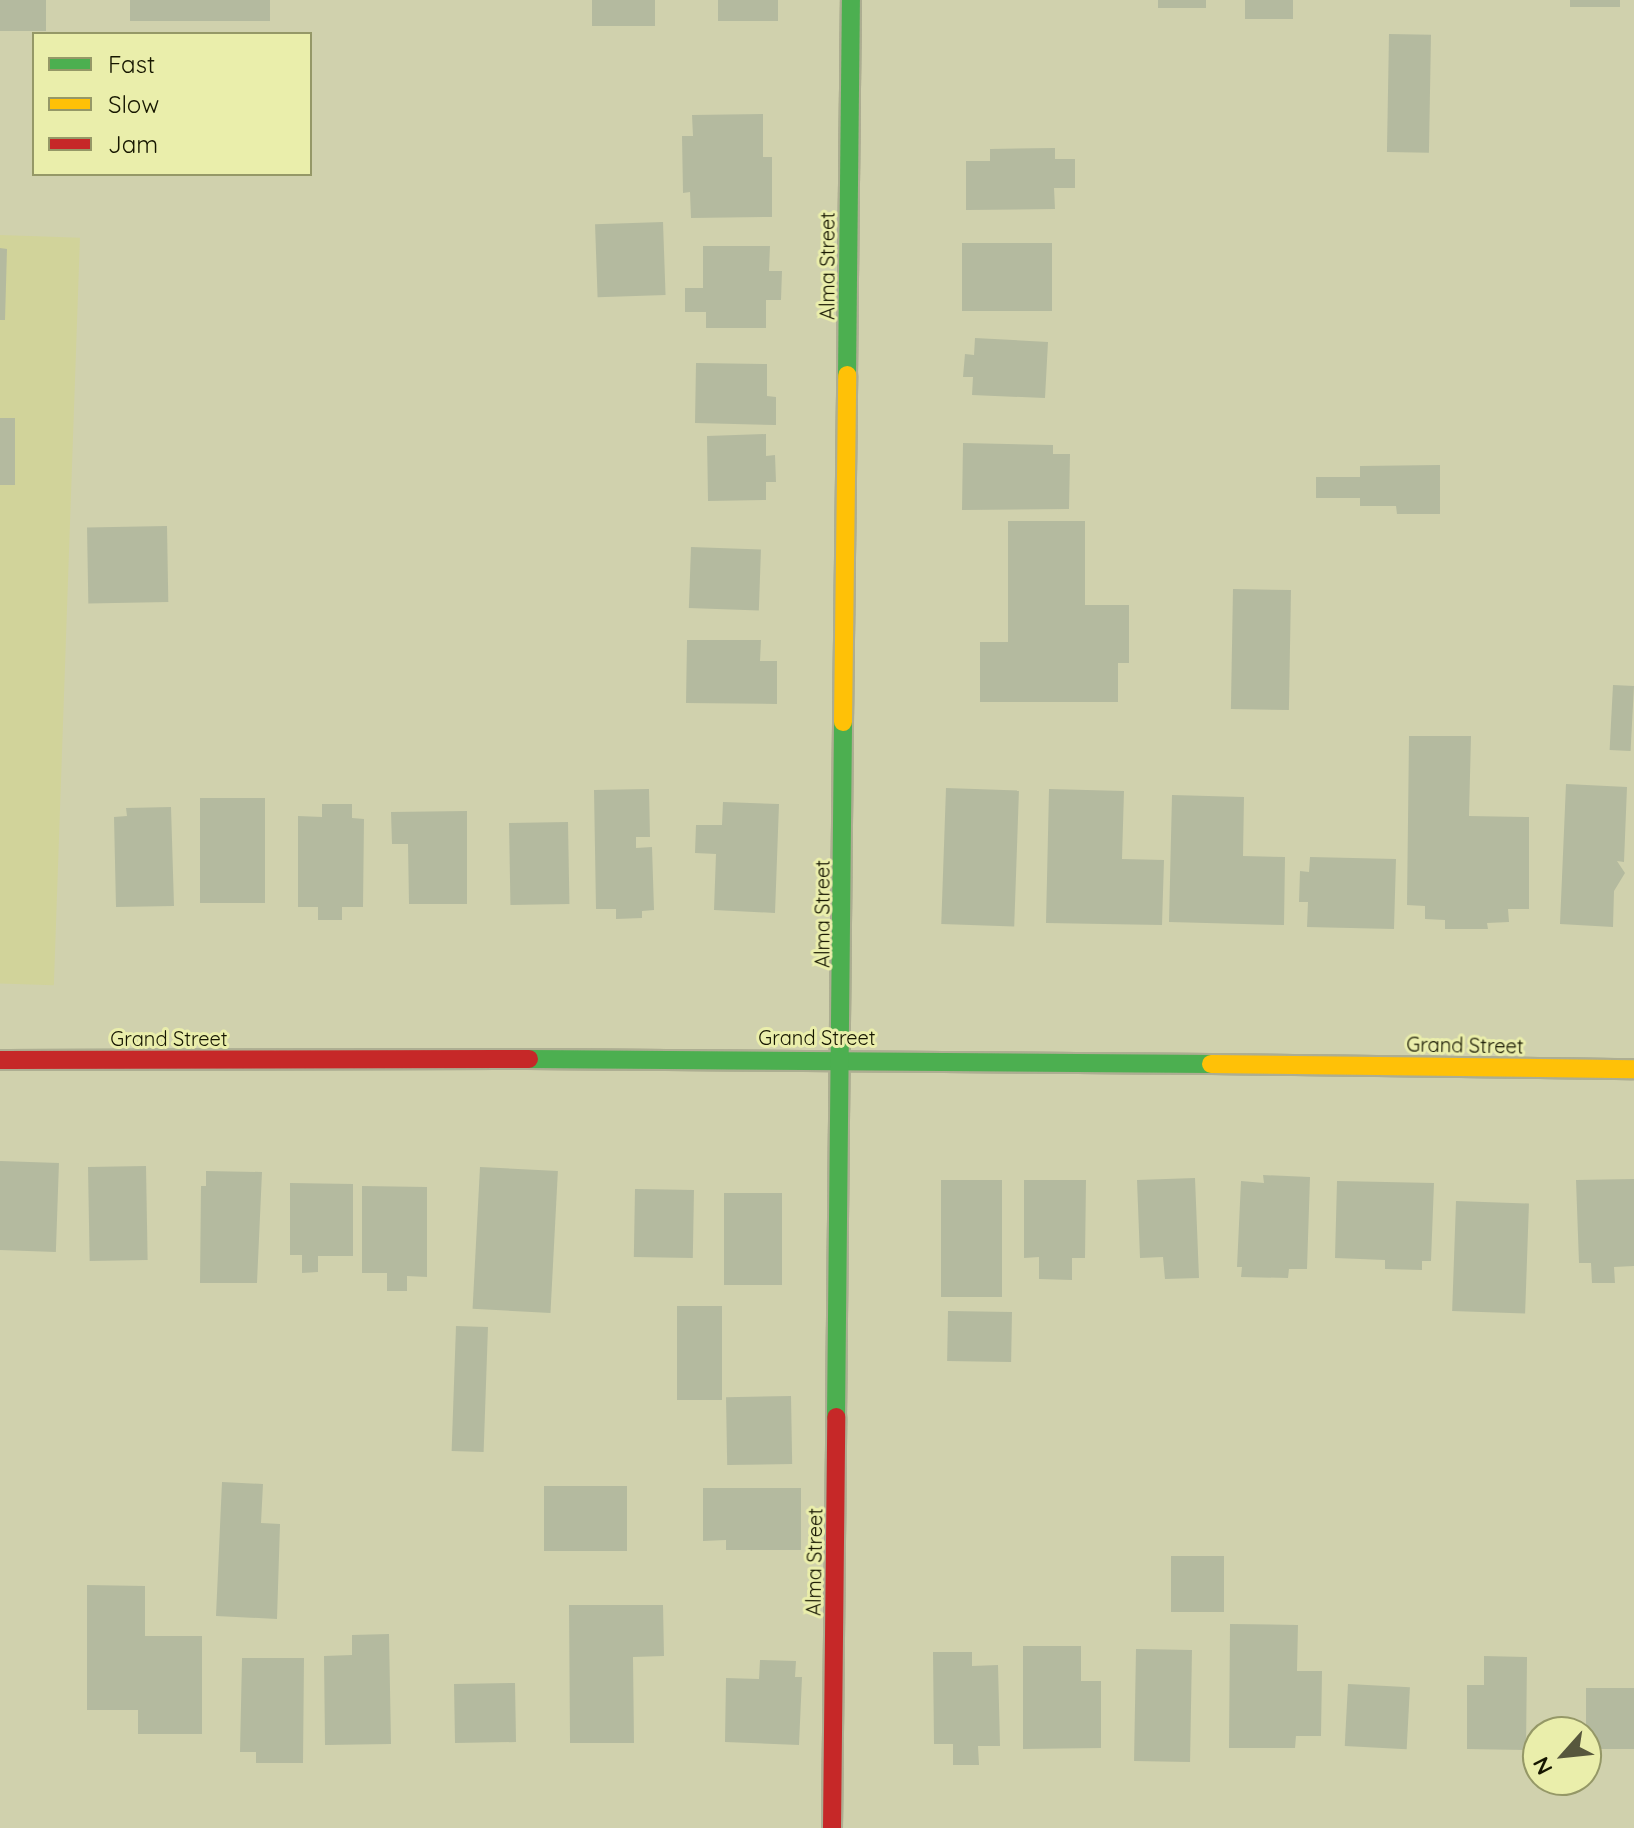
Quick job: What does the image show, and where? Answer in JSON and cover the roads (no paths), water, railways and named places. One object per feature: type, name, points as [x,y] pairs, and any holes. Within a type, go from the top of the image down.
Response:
[{"type":"street","name":"Alma Street","points":[[832,1828],[843,1059],[851,0]]},
{"type":"street","name":"Grand Street","points":[[0,1060],[843,1059],[1634,1069]]}]
